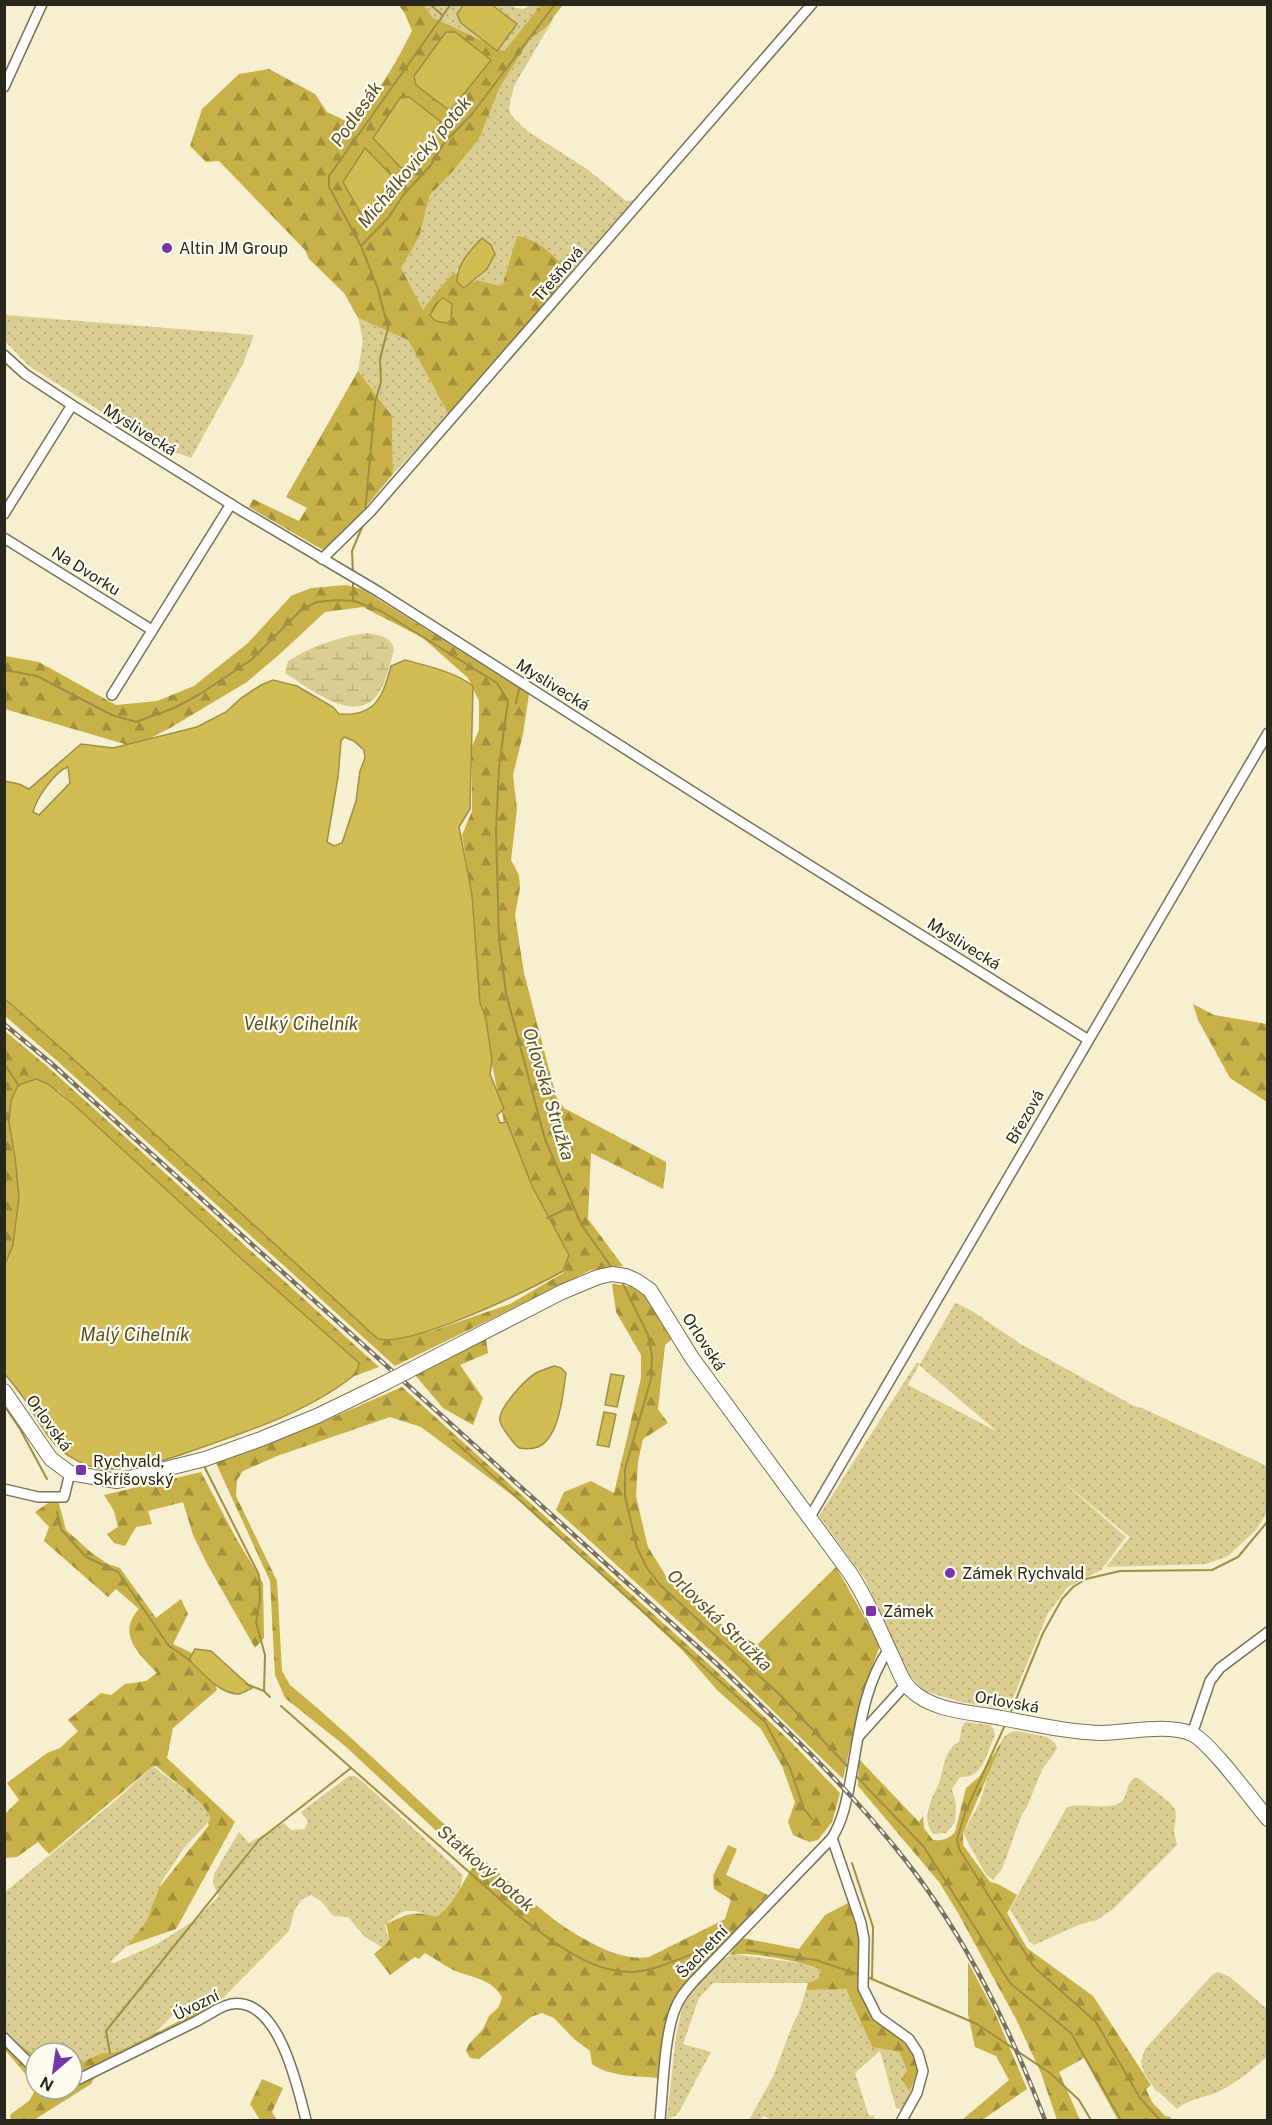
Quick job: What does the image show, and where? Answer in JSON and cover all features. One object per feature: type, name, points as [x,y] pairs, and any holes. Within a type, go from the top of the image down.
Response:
[{"type":"main road","name":"Orlovská","points":[[4,1391],[51,1459],[70,1473],[117,1481],[205,1459],[261,1439],[317,1416],[385,1383],[562,1292],[598,1277],[619,1275],[650,1290],[692,1358],[810,1517],[860,1589],[906,1684],[921,1698],[950,1708],[1078,1731],[1102,1733],[1158,1730],[1192,1734]]},
{"type":"main road","points":[[1192,1734],[1215,1755],[1268,1819]]},
{"type":"street","points":[[4,87],[42,4]]},
{"type":"street","name":"Třešňová","points":[[322,559],[371,511],[812,4]]},
{"type":"street","name":"Myslivecká","points":[[4,355],[25,374],[72,405],[364,583],[1087,1039]]},
{"type":"street","points":[[4,514],[72,405]]},
{"type":"street","points":[[112,695],[231,504]]},
{"type":"street","name":"Na Dvorku","points":[[4,538],[152,630]]},
{"type":"street","name":"Březová","points":[[810,1517],[1087,1039],[1268,733]]},
{"type":"street","points":[[4,1489],[38,1497],[64,1497],[70,1473]]},
{"type":"street","points":[[1192,1734],[1210,1681],[1220,1668],[1268,1632]]},
{"type":"street","name":"Šachetní","points":[[660,2121],[672,2022],[681,1997],[694,1980],[832,1838],[845,1809],[864,1703],[889,1649]]},
{"type":"street","points":[[859,1736],[906,1684]]},
{"type":"street","points":[[832,1838],[861,1923],[864,1939],[863,1988],[877,2016],[909,2039],[918,2053],[923,2071],[917,2093],[902,2121]]},
{"type":"street","name":"Úvozní","points":[[84,2077],[197,2022],[218,2009],[233,2004],[251,2007],[264,2016],[281,2040],[294,2069],[306,2121]]},
{"type":"street","points":[[4,2038],[24,2058]]},
{"type":"green space","points":[[399,5],[424,5],[432,17],[487,43],[497,51],[499,49],[504,51],[541,5],[563,5],[545,28],[531,38],[500,87],[479,139],[430,195],[419,237],[401,268],[423,310],[453,273],[457,274],[457,282],[464,288],[476,280],[502,286],[517,236],[537,243],[564,266],[562,282],[449,415],[408,340],[358,318],[344,293],[309,259],[305,250],[219,161],[206,162],[190,146],[202,109],[239,74],[269,69],[315,94],[327,112],[350,123],[385,80],[412,31]]},
{"type":"green space","points":[[424,5],[464,5],[457,14],[461,23],[487,43],[432,17]]},
{"type":"green space","points":[[492,5],[511,5],[525,9],[529,5],[541,5],[504,51],[499,49],[517,24]]},
{"type":"green space","points":[[554,18],[514,86],[509,108],[511,115],[526,130],[587,169],[626,201],[633,200],[562,282],[564,266],[517,236],[502,286],[476,280],[487,269],[457,269],[457,274],[453,273],[423,311],[401,268],[419,237],[430,195],[479,139],[500,87],[531,38]]},
{"type":"green space","points":[[4,315],[254,335],[242,366],[191,458],[151,443],[29,366],[5,341]]},
{"type":"green space","points":[[358,318],[408,340],[449,415],[393,474],[392,416],[358,371],[363,340]]},
{"type":"green space","points":[[358,371],[392,416],[393,474],[354,521],[323,550],[249,507],[253,499],[299,521],[307,508],[286,497]]},
{"type":"green space","points":[[346,585],[362,589],[529,694],[523,734],[513,775],[517,809],[511,860],[519,875],[520,888],[515,915],[524,973],[556,1096],[564,1108],[666,1162],[663,1189],[591,1153],[588,1219],[623,1266],[591,1270],[395,1366],[5,1016],[4,999],[397,1339],[432,1331],[510,1304],[563,1273],[569,1255],[532,1186],[507,1123],[504,1123],[502,1111],[504,1109],[498,1095],[486,1019],[480,1004],[473,904],[462,835],[472,811],[472,746],[479,730],[479,701],[468,678],[423,638],[363,607],[325,612],[247,682],[141,743],[128,745],[5,709],[5,656],[39,662],[116,705],[157,701],[194,686],[248,643],[291,596],[311,588]]},
{"type":"green space","points":[[367,633],[387,639],[393,645],[394,650],[383,685],[378,694],[368,703],[357,706],[332,701],[285,673],[288,661],[306,651],[346,637]]},
{"type":"green space","points":[[1193,1004],[1214,1015],[1267,1024],[1267,1102],[1230,1078],[1198,1020]]},
{"type":"green space","points":[[5,1031],[48,1067],[379,1367],[352,1377],[359,1363],[58,1090],[13,1147],[19,1191],[18,1222],[11,1251],[5,1264]]},
{"type":"green space","points":[[612,1284],[634,1287],[647,1297],[672,1339],[665,1345],[658,1409],[668,1423],[643,1439],[638,1462],[636,1496],[648,1547],[666,1576],[706,1615],[757,1645],[836,1567],[880,1645],[860,1701],[843,1779],[722,1661],[556,1510],[564,1492],[591,1481],[614,1493],[641,1378],[641,1355],[616,1312]]},
{"type":"green space","points":[[955,1303],[969,1309],[1019,1343],[1134,1406],[1267,1466],[1267,1512],[1257,1529],[1228,1556],[1207,1564],[1106,1567],[1130,1537],[1056,1476],[1126,1537],[1101,1570],[1068,1587],[1048,1613],[1008,1710],[961,1702],[924,1691],[908,1674],[865,1579],[819,1516],[917,1362],[920,1364]],"holes":[[[919,1365],[997,1432],[908,1385]]]},
{"type":"green space","points":[[486,1338],[488,1353],[460,1365],[483,1398],[473,1425],[443,1408],[415,1375]]},
{"type":"green space","points":[[402,1387],[714,1669],[791,1742],[840,1793],[832,1822],[818,1840],[809,1842],[793,1835],[788,1822],[795,1802],[782,1766],[761,1729],[718,1691],[683,1651],[584,1557],[524,1504],[421,1427],[390,1417],[277,1456],[243,1471],[237,1480],[236,1496],[277,1581],[282,1671],[290,1685],[552,1918],[610,1952],[625,1956],[649,1957],[725,1919],[731,1900],[714,1889],[713,1876],[728,1845],[737,1849],[726,1875],[768,1895],[677,1995],[670,2011],[659,2078],[624,2075],[599,2068],[592,2064],[590,2051],[574,2039],[554,2018],[542,2013],[531,2017],[479,2059],[470,2058],[466,2051],[469,2044],[483,2029],[489,2016],[498,2008],[502,1998],[494,1987],[454,1970],[425,1953],[419,1959],[415,1957],[390,1975],[374,1954],[389,1940],[386,1924],[411,1914],[436,1917],[453,1900],[474,1866],[345,1746],[285,1698],[275,1675],[270,1581],[215,1461],[320,1423]]},
{"type":"green space","points":[[201,1472],[263,1583],[264,1638],[255,1648],[206,1562],[193,1535],[183,1502],[148,1511],[152,1524],[136,1527],[125,1546],[114,1543],[107,1534],[118,1527],[114,1511],[104,1495]]},
{"type":"green space","points":[[54,1499],[58,1500],[66,1530],[93,1554],[108,1564],[120,1568],[156,1618],[181,1599],[188,1614],[173,1644],[192,1653],[189,1660],[215,1684],[217,1690],[173,1728],[167,1758],[235,1822],[176,1929],[127,1946],[146,1922],[159,1888],[209,1825],[211,1818],[202,1804],[156,1766],[153,1766],[49,1854],[38,1842],[17,1857],[5,1858],[5,1814],[19,1800],[7,1783],[47,1753],[60,1748],[78,1731],[68,1720],[101,1693],[111,1695],[125,1684],[146,1681],[157,1673],[137,1651],[130,1635],[132,1618],[139,1609],[116,1589],[108,1597],[44,1541],[49,1527],[35,1512]]},
{"type":"green space","points":[[965,1722],[990,1725],[995,1735],[980,1769],[974,1774],[960,1777],[952,1789],[956,1805],[955,1822],[946,1833],[934,1834],[927,1815],[947,1754],[959,1742]]},
{"type":"green space","points":[[1017,1731],[1047,1737],[1055,1743],[1057,1749],[1042,1770],[1022,1814],[1002,1869],[993,1880],[985,1873],[963,1833],[980,1802],[989,1772],[1004,1737]]},
{"type":"green space","points":[[1004,1738],[963,1833],[963,1845],[990,1882],[1017,1895],[1007,1913],[1027,1948],[1093,1996],[1151,2085],[1146,2089],[1152,2102],[1165,2116],[1171,2117],[1170,2120],[1118,2120],[1084,2058],[1059,2072],[1080,2120],[1057,2120],[1041,2073],[1017,2021],[958,1913],[939,1882],[858,1786],[859,1759],[919,1822],[923,1816],[924,1828],[933,1840],[945,1839],[955,1832],[966,1788],[979,1777]]},
{"type":"green space","points":[[153,1766],[202,1804],[212,1818],[184,1848],[162,1881],[146,1922],[128,1945],[110,1962],[114,1963],[157,1944],[195,1920],[219,1896],[213,1884],[214,1874],[239,1832],[249,1843],[284,1823],[291,1830],[305,1829],[308,1821],[301,1812],[349,1776],[355,1776],[363,1782],[463,1875],[460,1888],[446,1910],[436,1918],[409,1911],[392,1919],[385,1925],[389,1943],[383,1948],[365,1937],[348,1917],[333,1916],[322,1902],[311,1895],[301,1900],[294,1911],[289,1931],[221,2000],[211,2006],[175,2013],[152,2036],[113,2053],[102,2053],[84,2061],[84,2041],[24,2041],[24,2048],[12,2039],[5,2028],[5,1892],[115,1801]]},
{"type":"green space","points":[[1134,1778],[1138,1778],[1175,1809],[1174,1831],[1177,1845],[1112,1910],[1095,1921],[1083,1923],[1034,1945],[1029,1941],[1010,1909],[1067,1807],[1108,1806],[1120,1803]]},
{"type":"green space","points":[[850,1902],[861,1939],[861,1988],[874,2019],[900,2038],[914,2055],[918,2070],[910,2092],[901,2079],[907,2070],[899,2052],[872,2047],[846,1989],[806,1990],[808,1983],[818,1979],[821,1970],[802,1963],[775,1958],[749,1954],[729,1955],[742,1938],[799,1949],[825,1915]]},
{"type":"green space","points":[[733,1954],[800,1963],[821,1970],[818,1979],[811,1983],[713,1983],[699,1998],[683,2044],[711,2052],[679,2112],[667,2119],[676,2035],[683,2005],[687,1996],[723,1959]]},
{"type":"green space","points":[[968,1962],[995,2013],[1027,2089],[982,2120],[962,2120],[1009,2080],[996,2056],[975,2047],[968,2014]]},
{"type":"green space","points":[[1218,1972],[1230,1977],[1267,2009],[1267,2057],[1226,2087],[1177,2109],[1156,2091],[1144,2073],[1141,2062],[1145,2049],[1213,1974]]},
{"type":"green space","points":[[846,1989],[872,2047],[899,2052],[907,2070],[901,2079],[910,2092],[904,2110],[896,2108],[880,2051],[855,2073],[869,2116],[873,2115],[876,2120],[771,2120],[764,2116],[760,2120],[749,2120],[773,2077],[806,1990]]},
{"type":"green space","points":[[218,2002],[202,2014],[97,2073],[91,2084],[84,2088],[84,2061],[102,2053],[113,2053],[130,2046],[177,2022],[187,2011],[211,2006]]},
{"type":"green space","points":[[6,2030],[12,2039],[24,2048],[24,2072],[5,2050],[4,2032]]},
{"type":"green space","points":[[262,2079],[283,2088],[272,2112],[277,2120],[260,2120],[250,2104]]},
{"type":"green space","points":[[29,2101],[64,2101],[34,2120],[12,2120],[11,2114]]},
{"type":"water","points":[[464,4],[492,5],[517,24],[497,51],[461,23],[457,14]]},
{"type":"water","points":[[446,32],[455,32],[491,60],[450,111],[416,85],[414,76]]},
{"type":"water","points":[[409,97],[441,122],[406,169],[400,167],[373,138],[400,98]]},
{"type":"water","points":[[365,148],[394,178],[394,183],[365,221],[343,182]]},
{"type":"water","points":[[482,238],[491,245],[495,254],[487,269],[464,288],[457,282],[459,269]]},
{"type":"water","points":[[443,298],[452,304],[451,320],[447,323],[439,322],[430,315]]},
{"type":"water","name":"Velký Cihelník","points":[[405,660],[450,673],[473,686],[470,809],[459,827],[472,895],[480,1003],[486,1019],[492,1061],[490,1074],[504,1109],[497,1115],[500,1123],[507,1122],[532,1186],[569,1255],[563,1271],[471,1315],[417,1334],[394,1339],[378,1339],[5,999],[4,781],[29,789],[81,744],[113,748],[197,727],[226,712],[241,698],[273,680],[297,686],[333,707],[339,714],[362,712],[370,708],[381,695],[391,666]],"holes":[[[344,737],[354,741],[364,750],[365,758],[360,771],[356,801],[342,843],[334,846],[327,842],[338,777],[341,741]],[[68,767],[70,783],[39,815],[33,812],[47,786],[57,774]]]},
{"type":"water","name":"Malý Cihelník","points":[[36,1079],[48,1084],[73,1104],[359,1363],[352,1377],[298,1410],[240,1434],[157,1462],[123,1469],[101,1469],[79,1462],[62,1451],[5,1374],[5,1264],[13,1245],[19,1197],[9,1123],[11,1101],[18,1085]]},
{"type":"water","points":[[554,1366],[566,1373],[562,1403],[556,1424],[545,1442],[538,1447],[519,1448],[501,1424],[500,1416],[513,1395],[531,1376]]},
{"type":"water","points":[[611,1374],[624,1376],[617,1407],[605,1405]]},
{"type":"water","points":[[604,1412],[616,1414],[609,1447],[597,1445]]},
{"type":"water","points":[[195,1649],[211,1651],[252,1688],[238,1694],[218,1686],[189,1660]]},
{"type":"waterway","points":[[430,4],[443,16]]},
{"type":"waterway","name":"Podlesák","points":[[361,246],[329,187],[329,176],[451,4]]},
{"type":"waterway","name":"Michálkovický potok","points":[[365,513],[375,402],[381,382],[380,359],[388,328],[378,289],[361,246],[388,218],[404,194],[431,165],[444,143],[472,114],[555,4]]},
{"type":"waterway","name":"Michálkovický potok","points":[[353,574],[352,551],[363,525]]},
{"type":"waterway","name":"Michálkovický potok","points":[[353,579],[353,601]]},
{"type":"waterway","name":"Orlovská Stružka","points":[[4,670],[37,676],[112,715],[136,722],[174,708],[200,694],[251,660],[302,609],[317,602],[337,600],[354,601],[381,611],[497,683],[508,701],[499,767],[496,831],[499,938],[506,993],[545,1139],[581,1224],[612,1268]]},
{"type":"waterway","name":"Michálkovický potok","points":[[516,703],[520,685]]},
{"type":"waterway","points":[[4,1063],[19,1086]]},
{"type":"waterway","points":[[547,1218],[572,1206]]},
{"type":"waterway","name":"Orlovská Stružka","points":[[622,1282],[648,1335],[652,1356],[651,1379],[625,1469],[625,1496],[637,1548],[647,1568],[660,1585],[779,1694],[849,1768]]},
{"type":"waterway","name":"Statkový potok","points":[[4,1405],[47,1479]]},
{"type":"waterway","points":[[453,1440],[765,1722],[790,1768],[804,1809],[812,1819]]},
{"type":"waterway","points":[[204,1466],[259,1575],[260,1599],[256,1622],[265,1655],[264,1691]]},
{"type":"waterway","name":"Statkový potok","points":[[57,1512],[61,1529],[86,1557],[118,1572],[169,1646],[191,1661]]},
{"type":"waterway","points":[[1010,1714],[1043,1633],[1062,1599],[1073,1587],[1086,1579],[1120,1571],[1212,1570],[1238,1557],[1268,1521]]},
{"type":"waterway","name":"Statkový potok","points":[[246,1684],[264,1691],[270,1697]]},
{"type":"waterway","name":"Statkový potok","points":[[281,1706],[519,1916],[564,1949],[597,1966],[615,1971],[633,1972],[658,1967],[704,1950]]},
{"type":"waterway","points":[[1005,1725],[965,1813],[957,1839],[959,1849],[1034,1967],[1096,2022],[1140,2098],[1160,2120]]},
{"type":"waterway","points":[[110,2053],[106,2031],[259,1840],[351,1768]]},
{"type":"waterway","name":"Orlovská Stružka","points":[[855,1775],[924,1847],[1010,1983],[1071,2033],[1121,2120]]},
{"type":"waterway","points":[[852,1863],[873,1927],[872,1979]]},
{"type":"waterway","name":"Statkový potok","points":[[747,1950],[816,1960],[860,1975]]},
{"type":"waterway","name":"Statkový potok","points":[[865,1976],[977,2024],[1050,2073],[1079,2100],[1091,2120]]},
{"type":"railway","points":[[4,1024],[51,1063],[718,1665],[792,1735],[839,1784],[885,1834],[949,1922],[968,1953],[1002,2019],[1045,2120]]},
{"type":"place","name":"Altin JM Group","points":[[167,248]]},
{"type":"place","name":"Rychvald, Skříšovský","points":[[81,1470]]},
{"type":"place","name":"Zámek Rychvald","points":[[950,1573]]},
{"type":"place","name":"Zámek","points":[[871,1611]]}]
